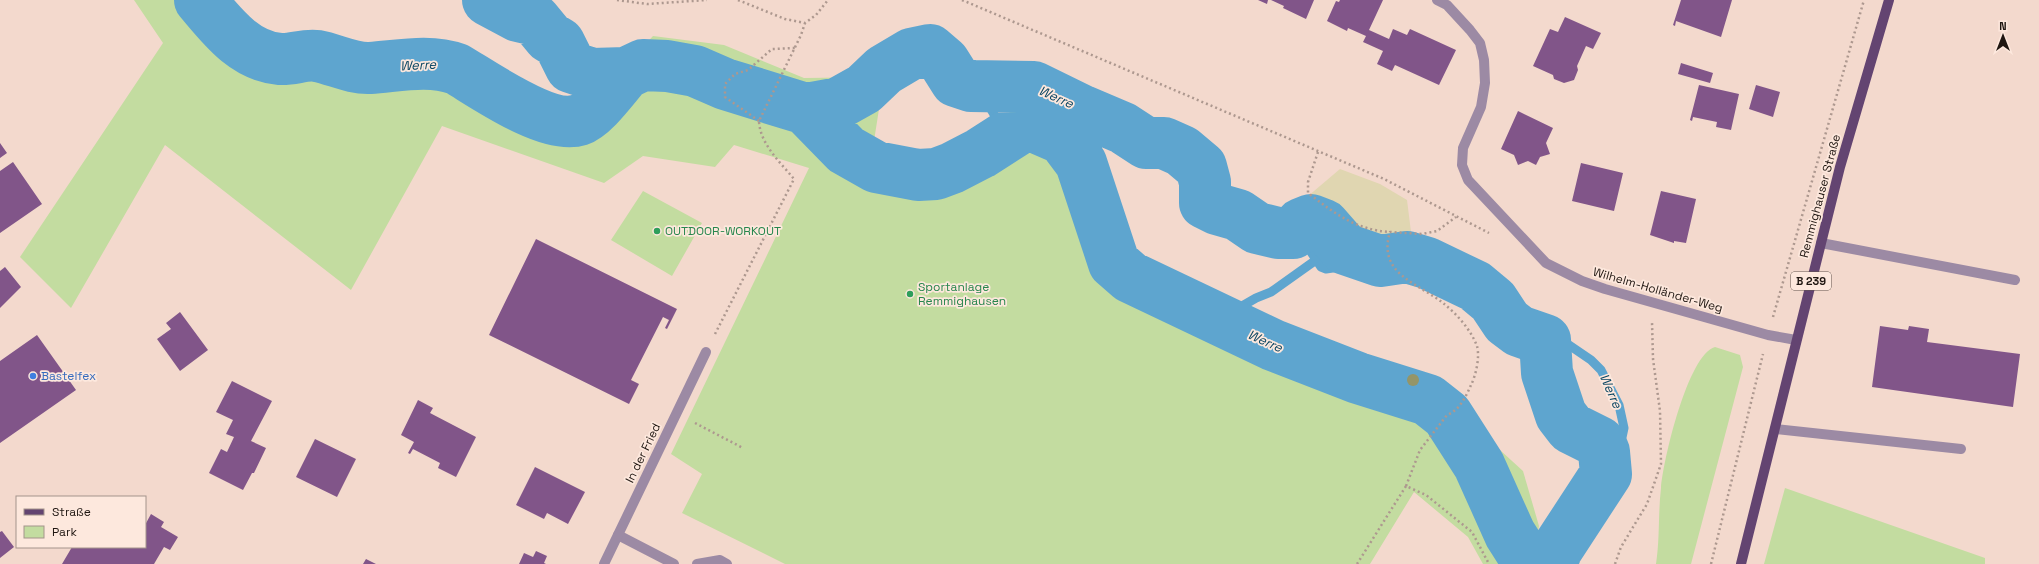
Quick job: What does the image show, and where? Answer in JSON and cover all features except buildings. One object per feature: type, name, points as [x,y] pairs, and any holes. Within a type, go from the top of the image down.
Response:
[{"type":"main road","name":"Remmighauser Straße","points":[[1741,564],[1840,168],[1889,0]]},
{"type":"street","name":"Wilhelm-Holländer-Weg","points":[[1437,0],[1447,5],[1470,30],[1480,43],[1484,60],[1485,83],[1481,107],[1463,148],[1462,165],[1468,180],[1546,263],[1582,281],[1768,335],[1796,340]]},
{"type":"street","points":[[1821,243],[2015,280]]},
{"type":"street","name":"In der Fried","points":[[604,564],[706,352]]},
{"type":"street","points":[[1775,429],[1961,450]]},
{"type":"street","points":[[618,535],[674,564]]},
{"type":"street","points":[[697,564],[720,560],[727,564]]},
{"type":"path","points":[[617,0],[647,4],[707,0]]},
{"type":"path","points":[[738,0],[785,19],[805,23]]},
{"type":"path","points":[[706,352],[794,180],[770,150],[762,135],[759,121],[795,48],[805,23],[816,15],[828,0]]},
{"type":"path","points":[[962,0],[1384,180],[1488,233],[1514,229]]},
{"type":"path","points":[[1711,564],[1768,335],[1864,0]]},
{"type":"path","points":[[759,121],[725,97],[725,84],[735,74],[748,70],[772,49],[795,48]]},
{"type":"path","points":[[1318,152],[1308,182],[1308,193],[1339,217],[1372,231],[1422,234],[1437,231],[1456,217]]},
{"type":"path","points":[[1357,564],[1406,486],[1420,450],[1447,415],[1452,413],[1462,403],[1476,375],[1477,347],[1467,329],[1443,302],[1410,283],[1396,272],[1386,247],[1390,232]]},
{"type":"path","points":[[1615,564],[1621,547],[1647,504],[1661,464],[1660,410],[1653,359],[1652,302]]},
{"type":"path","points":[[677,413],[744,448]]},
{"type":"path","points":[[1406,486],[1426,495],[1472,532],[1489,564]]},
{"type":"green space","points":[[134,0],[225,0],[248,30],[333,60],[462,73],[572,122],[653,36],[724,45],[804,78],[884,77],[874,141],[909,164],[1022,106],[1087,140],[1132,259],[1478,430],[1523,471],[1539,526],[1532,564],[1483,564],[1468,537],[1414,492],[1370,564],[785,564],[682,513],[702,474],[671,454],[809,168],[734,145],[715,167],[643,156],[604,183],[442,126],[351,290],[165,145],[71,308],[20,257],[163,43]]},
{"type":"green space","name":"OUTDOOR-WORKOUT","points":[[643,191],[702,223],[672,276],[611,240]]},
{"type":"green space","points":[[1715,347],[1740,355],[1743,367],[1691,564],[1656,564],[1661,488],[1666,456],[1672,433],[1695,368],[1705,354]]},
{"type":"green space","points":[[1785,488],[1985,558],[1985,564],[1764,564]]},
{"type":"sand","points":[[1340,169],[1380,184],[1407,200],[1412,240],[1384,239],[1376,246],[1365,248],[1347,243],[1338,229],[1310,205],[1307,197]]},
{"type":"waterway","name":"Werre","points":[[200,0],[225,29],[235,38],[255,52],[267,57],[285,59],[317,56],[364,68],[414,64],[436,64],[446,66],[457,69],[516,104],[551,118],[566,121],[579,120],[585,117],[604,99],[626,73]]},
{"type":"waterway","name":"Werre","points":[[488,0],[518,16],[535,20],[549,37],[559,43],[571,67],[592,74],[626,73],[643,65],[667,66],[695,71],[725,84],[806,109],[839,103],[864,89],[884,70],[911,54],[930,50],[944,62],[956,81],[971,86],[1034,87],[1083,111],[1123,128],[1146,143],[1164,143],[1182,151],[1201,167],[1205,182],[1205,203],[1217,209],[1238,215],[1257,228],[1278,233],[1293,233],[1301,224],[1311,220],[1324,225],[1345,249],[1380,261],[1407,257],[1427,263],[1475,286],[1493,301],[1507,322],[1519,331],[1545,340],[1547,373],[1561,415],[1571,428],[1599,442],[1604,452],[1606,474],[1557,549],[1551,564]]},
{"type":"waterway","name":"Werre","points":[[978,87],[1006,135]]},
{"type":"waterway","name":"Werre","points":[[806,109],[846,150],[876,167],[918,175],[936,174],[952,168],[981,153],[1020,128],[1033,126],[1063,139],[1081,163],[1114,263],[1130,277],[1273,345],[1358,378],[1428,400],[1447,415],[1479,465],[1510,534],[1529,564]]},
{"type":"waterway","name":"Werre","points":[[1293,233],[1305,243],[1321,267],[1326,269],[1380,261]]},
{"type":"waterway","points":[[1213,317],[1230,313],[1256,298],[1271,292],[1316,260]]},
{"type":"waterway","name":"Werre","points":[[1545,340],[1566,343],[1591,360],[1601,370],[1619,405],[1624,428],[1621,442],[1606,474]]},
{"type":"place","name":"OUTDOOR-WORKOUT","points":[[657,231]]},
{"type":"place","name":"Sportanlage Remmighausen","points":[[910,294]]},
{"type":"place","name":"Bastelfex","points":[[33,376]]}]
